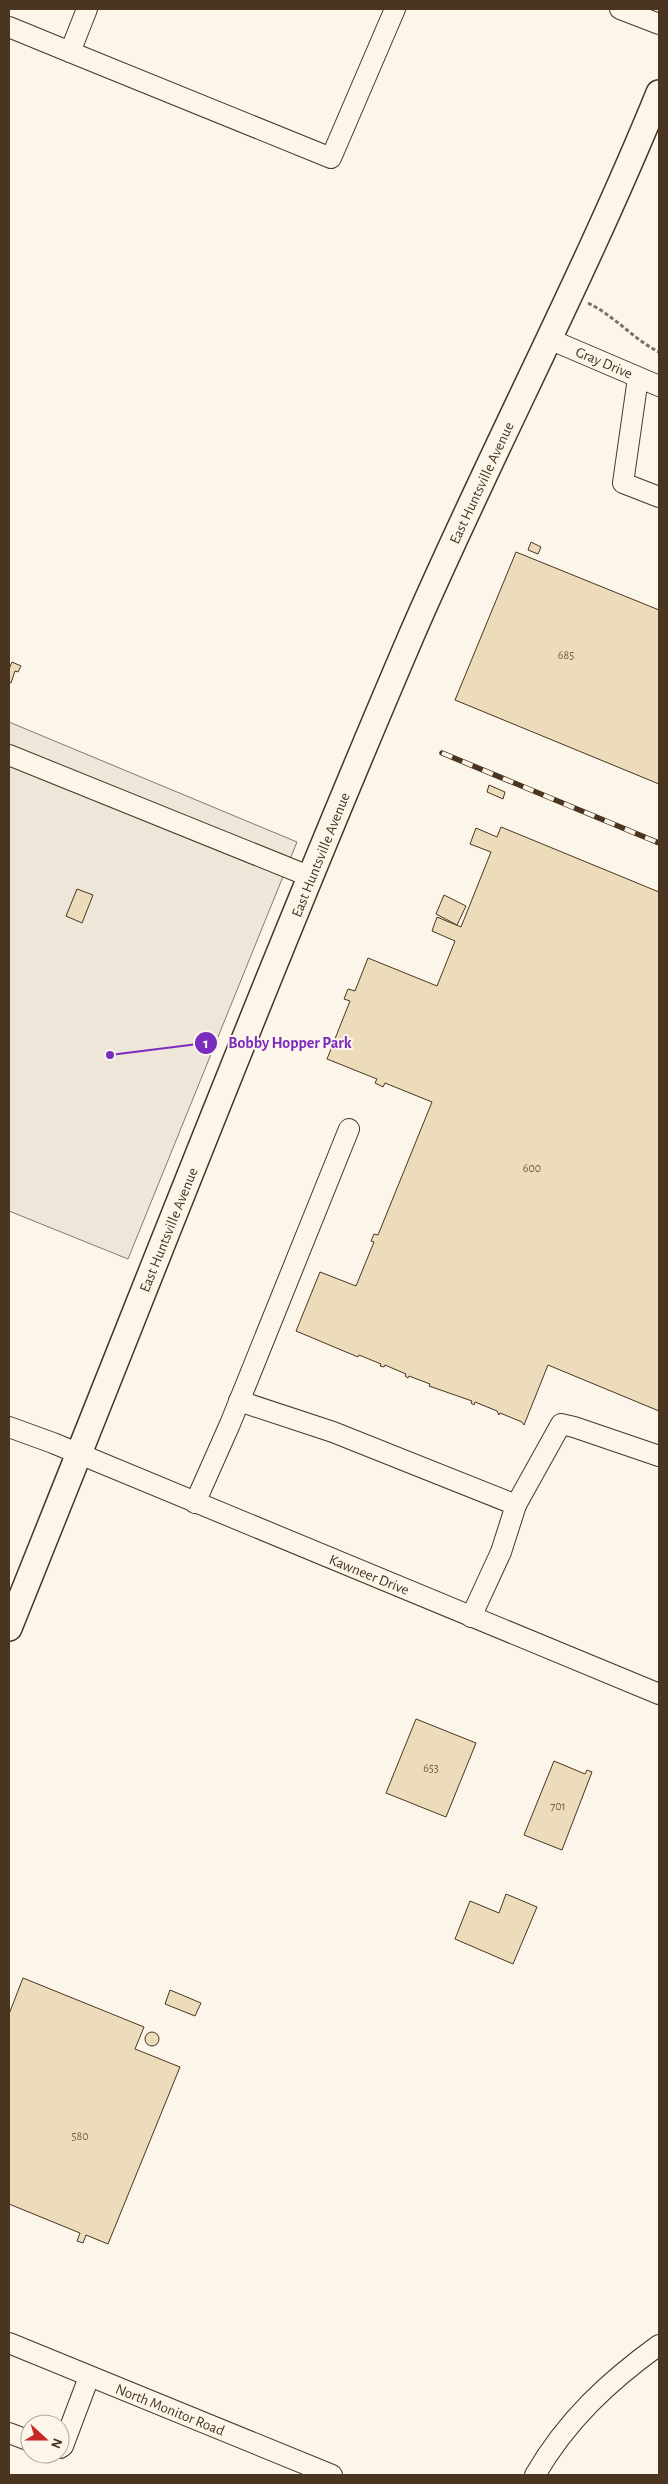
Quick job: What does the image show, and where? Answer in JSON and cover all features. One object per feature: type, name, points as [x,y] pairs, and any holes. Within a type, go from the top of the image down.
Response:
[{"type":"main road","name":"East Huntsville Avenue","points":[[9,1628],[311,877],[414,631],[624,177],[659,93]]},
{"type":"street","points":[[70,52],[87,9]]},
{"type":"street","points":[[9,27],[331,158],[395,9]]},
{"type":"street","points":[[620,9],[659,24]]},
{"type":"street","name":"Gray Drive","points":[[549,339],[659,386]]},
{"type":"street","points":[[638,378],[623,483],[659,498]]},
{"type":"street","points":[[9,755],[311,877]]},
{"type":"street","points":[[194,1503],[240,1401],[349,1129]]},
{"type":"street","points":[[240,1401],[333,1432],[516,1505]]},
{"type":"street","points":[[471,1617],[501,1552],[516,1505],[561,1424],[659,1456]]},
{"type":"street","name":"Kawneer Drive","points":[[9,1427],[53,1443],[78,1456],[659,1694]]},
{"type":"street","name":"North Monitor Road","points":[[9,2343],[332,2475]]},
{"type":"street","points":[[535,2475],[574,2418],[620,2373],[659,2345]]},
{"type":"street","points":[[70,2427],[89,2377]]},
{"type":"path","points":[[570,294],[604,311],[640,340],[659,352]]},
{"type":"shaded area","points":[[9,722],[297,842],[128,1259],[9,1211]]},
{"type":"building","points":[[531,542],[541,547],[538,554],[528,550]]},
{"type":"building","points":[[516,552],[659,610],[659,784],[455,700]]},
{"type":"building","points":[[12,662],[21,666],[18,672],[15,671],[11,683],[9,682],[9,669]]},
{"type":"building","points":[[489,785],[505,792],[503,799],[487,792]]},
{"type":"building","points":[[501,827],[659,892],[659,1411],[548,1365],[524,1425],[522,1422],[500,1413],[499,1415],[497,1411],[475,1402],[474,1405],[471,1403],[472,1401],[429,1386],[430,1384],[409,1376],[408,1378],[405,1376],[406,1374],[385,1365],[384,1367],[380,1366],[381,1364],[359,1355],[358,1357],[296,1331],[320,1272],[356,1286],[374,1242],[371,1241],[374,1234],[378,1235],[432,1102],[385,1083],[383,1087],[375,1083],[377,1079],[327,1059],[350,1001],[344,999],[348,989],[355,991],[368,958],[437,986],[455,941],[432,931],[437,917],[461,927],[491,852],[470,844],[476,828],[497,837]]},
{"type":"building","points":[[77,889],[93,895],[82,923],[66,916]]},
{"type":"building","points":[[444,895],[466,906],[457,925],[436,914]]},
{"type":"building","points":[[416,1719],[476,1743],[446,1817],[386,1793]]},
{"type":"building","points":[[554,1761],[585,1774],[587,1770],[592,1772],[562,1850],[524,1835]]},
{"type":"building","points":[[506,1894],[537,1907],[513,1964],[455,1939],[470,1901],[499,1913]]},
{"type":"building","points":[[23,1978],[144,2027],[135,2049],[180,2067],[108,2244],[86,2235],[83,2243],[77,2241],[80,2233],[9,2204],[9,2014]]},
{"type":"building","points":[[170,1990],[201,2003],[195,2016],[165,2004]]},
{"type":"building","points":[[149,2032],[155,2032],[159,2039],[155,2046],[149,2046],[145,2042],[145,2036]]},
{"type":"railway","points":[[442,753],[659,843]]},
{"type":"place","name":"Bobby Hopper Park","points":[[110,1055]]}]
